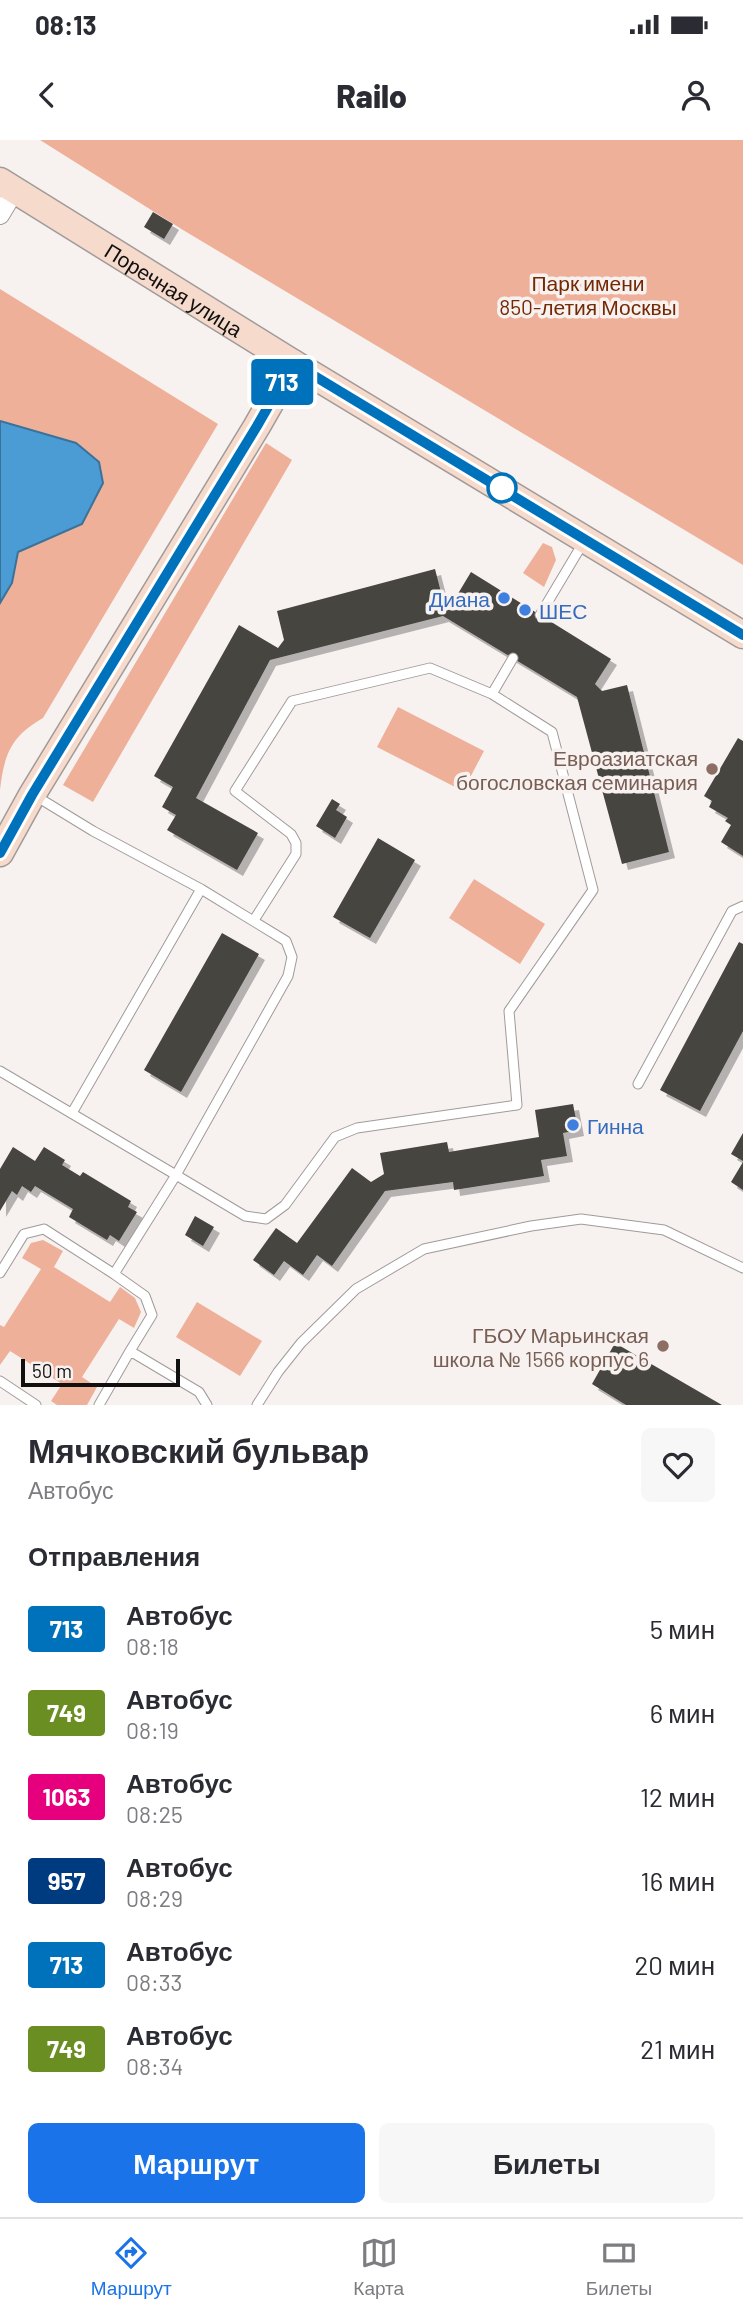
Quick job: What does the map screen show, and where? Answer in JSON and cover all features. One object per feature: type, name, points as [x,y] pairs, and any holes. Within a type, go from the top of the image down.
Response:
[{"type":"main road","name":"Поречная улица","points":[[8,186],[293,363],[743,635]]},
{"type":"main road","points":[[0,853],[32,795],[293,363]]},
{"type":"street","points":[[0,215],[8,186]]},
{"type":"lane","points":[[540,615],[585,538]]},
{"type":"lane","points":[[492,694],[513,658]]},
{"type":"lane","points":[[0,1072],[245,1216],[266,1219],[285,1205],[335,1137],[357,1128],[517,1105],[509,1011],[593,890],[552,732],[492,694],[430,668],[292,701],[235,791],[291,834],[296,843],[296,854],[254,920]]},
{"type":"lane","points":[[32,795],[254,920],[286,941],[292,957],[288,976],[176,1175],[114,1275]]},
{"type":"lane","points":[[72,1113],[201,889]]},
{"type":"lane","points":[[638,1084],[732,911],[743,906]]},
{"type":"lane","points":[[257,1405],[302,1342],[356,1289],[424,1249],[531,1226],[581,1219],[664,1230],[743,1268]]},
{"type":"lane","points":[[0,1273],[23,1234],[44,1229],[145,1296],[152,1315],[99,1405]]},
{"type":"lane","points":[[130,1351],[199,1392],[207,1405]]},
{"type":"lane","points":[[0,1381],[36,1405]]},
{"type":"green space","name":"Парк имени 850-летия Москвы","points":[[40,140],[743,140],[743,565],[183,230]]},
{"type":"green space","points":[[0,289],[218,424],[43,718],[16,739],[7,757],[0,790]]},
{"type":"green space","points":[[266,443],[292,460],[93,802],[63,785]]},
{"type":"green space","points":[[543,543],[552,547],[556,560],[544,587],[523,573]]},
{"type":"green space","points":[[398,707],[484,751],[463,791],[377,747]]},
{"type":"green space","points":[[474,879],[545,924],[520,964],[449,918]]},
{"type":"green space","points":[[43,1240],[63,1251],[54,1267],[110,1302],[120,1287],[135,1298],[141,1312],[134,1328],[119,1319],[82,1377],[97,1387],[87,1405],[57,1405],[51,1401],[62,1384],[10,1351],[0,1365],[0,1325],[4,1327],[41,1269],[22,1258],[31,1243]]},
{"type":"green space","points":[[197,1302],[262,1341],[240,1376],[176,1337]]},
{"type":"water","points":[[0,421],[76,443],[99,462],[103,483],[82,524],[18,552],[12,583],[0,603]]},
{"type":"building","points":[[153,212],[173,224],[164,239],[144,227]]},
{"type":"building","points":[[435,569],[443,600],[453,602],[471,572],[611,659],[595,684],[602,691],[627,685],[669,852],[622,864],[577,697],[443,616],[270,660],[196,798],[258,833],[237,870],[167,830],[176,815],[162,807],[173,787],[154,776],[239,625],[278,648],[284,640],[277,611]]},
{"type":"building","points":[[738,738],[743,741],[743,856],[721,842],[731,825],[725,821],[728,818],[709,807],[712,801],[704,796]]},
{"type":"building","points":[[332,799],[340,804],[336,810],[347,817],[335,838],[316,826]]},
{"type":"building","points":[[378,838],[415,860],[370,938],[333,917]]},
{"type":"building","points":[[222,933],[259,954],[181,1092],[144,1070]]},
{"type":"building","points":[[739,942],[743,944],[743,1031],[700,1111],[660,1090]]},
{"type":"building","points":[[573,1104],[578,1130],[563,1133],[567,1156],[541,1160],[544,1176],[454,1190],[453,1182],[385,1191],[332,1266],[317,1255],[303,1275],[284,1261],[274,1275],[253,1260],[276,1228],[297,1243],[352,1168],[371,1182],[384,1174],[380,1153],[447,1142],[449,1152],[539,1137],[535,1110]]},
{"type":"building","points":[[743,1133],[743,1161],[731,1154]]},
{"type":"building","points":[[13,1147],[35,1161],[44,1147],[65,1160],[62,1165],[80,1176],[83,1172],[131,1201],[128,1207],[137,1212],[119,1241],[110,1235],[107,1240],[69,1217],[73,1209],[35,1186],[31,1192],[22,1186],[17,1195],[12,1191],[0,1211],[0,1169]]},
{"type":"building","points":[[743,1162],[743,1190],[731,1182]]},
{"type":"building","points":[[195,1216],[214,1227],[203,1246],[185,1235]]},
{"type":"building","points":[[615,1343],[722,1405],[626,1405],[592,1384]]},
{"type":"bus line","name":"713","points":[[0,853],[32,795],[293,363],[743,635]]},
{"type":"place","name":"Диана","points":[[504,598]]},
{"type":"place","name":"ШЕС","points":[[525,610]]},
{"type":"place","name":"Евроазиатская богословская семинария","points":[[712,769]]},
{"type":"place","name":"Гинна","points":[[573,1125]]},
{"type":"place","name":"ГБОУ Марьинская школа № 1566 корпус 6","points":[[663,1346]]}]
